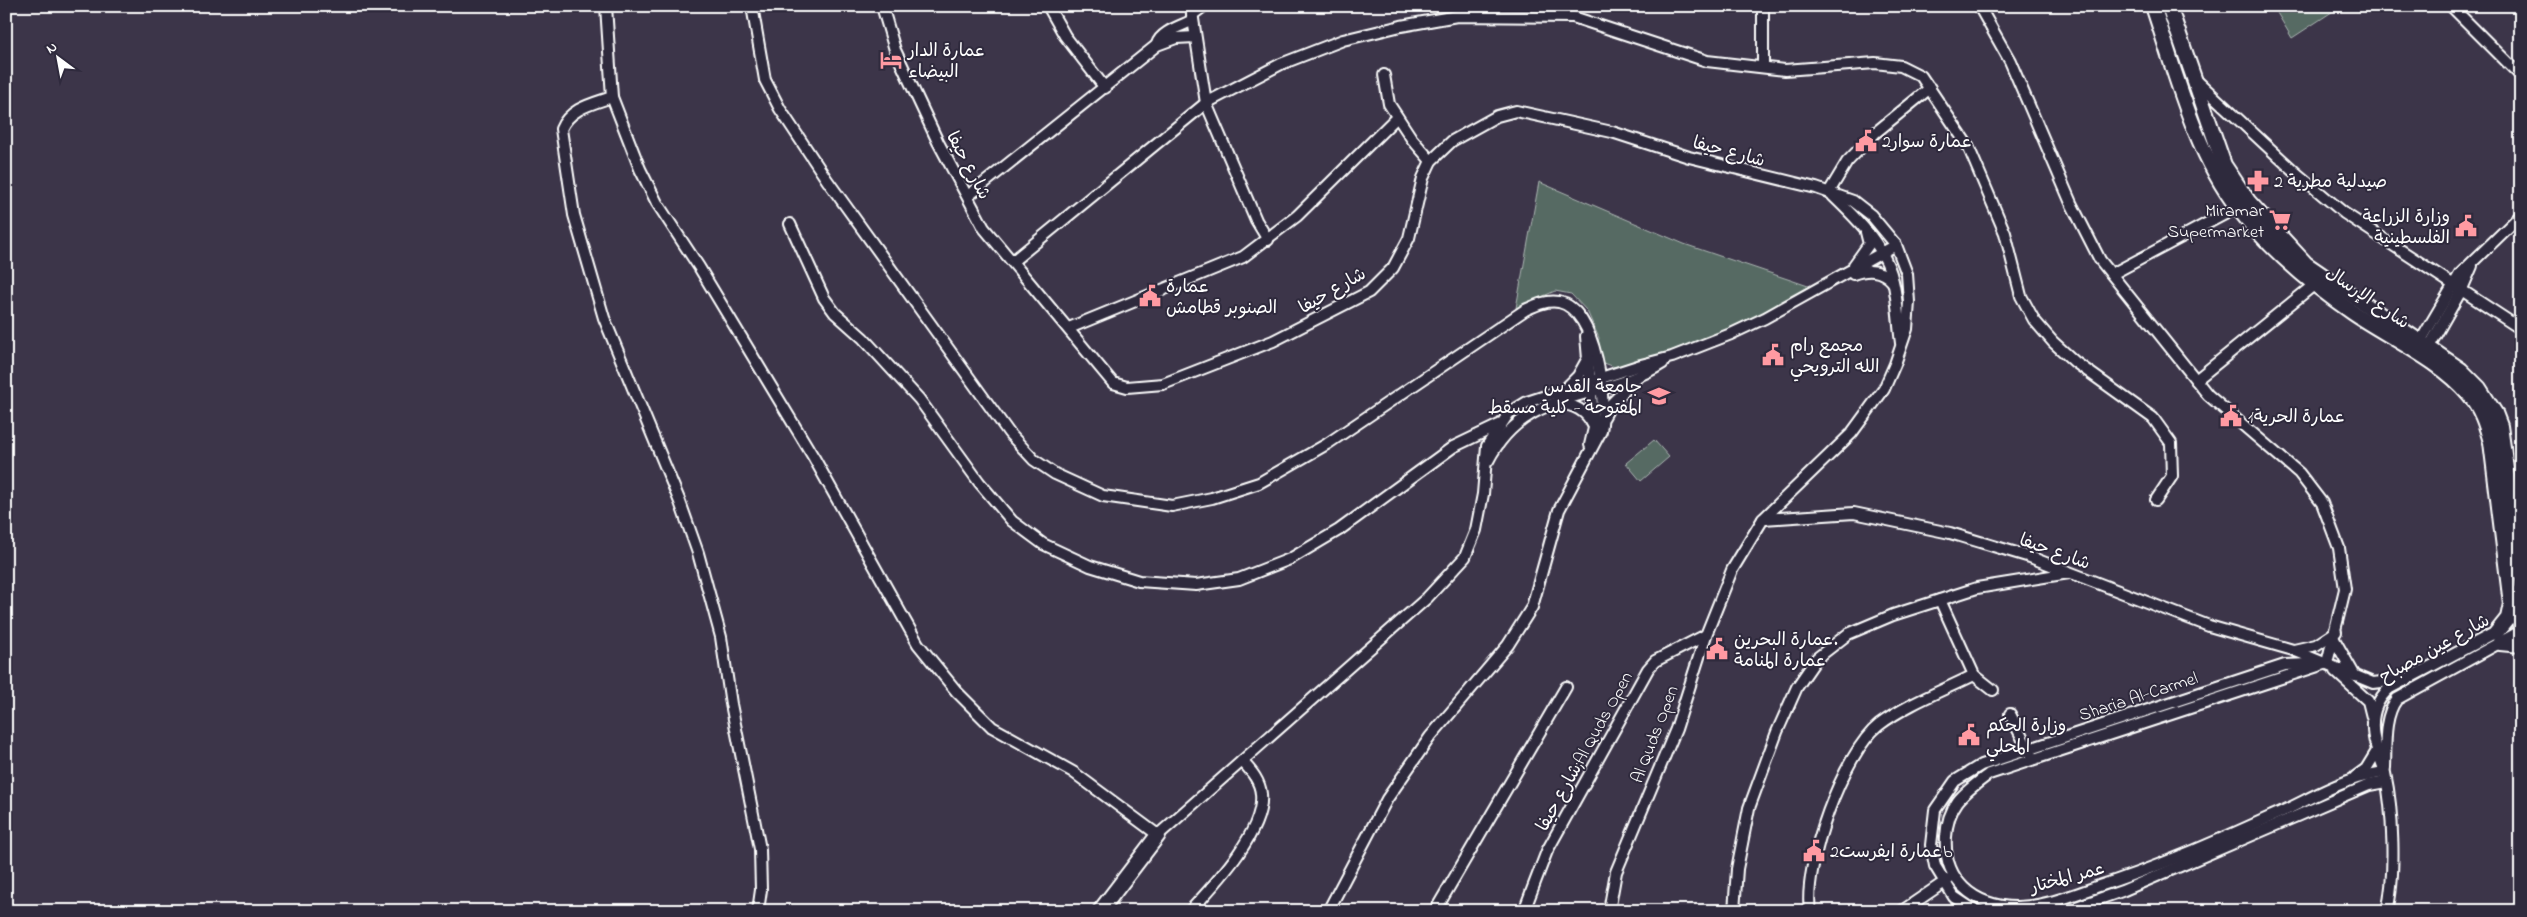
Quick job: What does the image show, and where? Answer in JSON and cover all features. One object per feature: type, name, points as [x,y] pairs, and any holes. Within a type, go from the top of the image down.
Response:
[{"type":"main road","name":"شارع الإرسال","points":[[2153,6],[2198,132],[2216,175],[2238,207],[2299,271],[2352,312],[2461,370],[2479,388],[2495,413],[2504,442],[2521,574]]},
{"type":"main road","name":"شارع الإرسال","points":[[2169,6],[2224,165],[2248,202],[2306,264],[2422,349],[2469,394],[2484,418],[2491,442],[2511,604],[2520,624]]},
{"type":"main road","points":[[2511,604],[2508,618],[2498,638],[2521,645]]},
{"type":"main road","points":[[1100,911],[1158,835]]},
{"type":"street","points":[[606,6],[612,97],[624,133],[657,203],[699,267],[814,458],[918,644],[957,692],[992,727],[1073,772],[1158,835],[1427,598],[1453,572],[1465,557],[1476,530],[1483,494],[1487,446],[1509,413],[1527,402],[1563,391],[1639,376]]},
{"type":"street","points":[[752,6],[765,80],[780,109],[827,180],[1009,433],[1034,460],[1055,474],[1103,496],[1172,506],[1212,498],[1259,483],[1327,444],[1525,310],[1542,302],[1560,302],[1575,311],[1586,330],[1592,356],[1596,385],[1604,417],[1602,431],[1559,510],[1532,607],[1508,645],[1430,737],[1387,799],[1328,911]]},
{"type":"street","name":"شارع حيفا","points":[[882,6],[895,50],[938,142],[984,228],[1113,383],[1127,387],[1163,384],[1273,341],[1370,292],[1393,268],[1409,238],[1423,178],[1431,161],[1452,141],[1497,116],[1516,111],[1612,132],[1689,157],[1829,192],[1853,201],[1871,215],[1896,244],[1907,274],[1909,293],[1907,329],[1896,364],[1884,389],[1851,434],[1764,519],[1732,570]]},
{"type":"street","points":[[1048,6],[1065,36],[1104,88]]},
{"type":"street","points":[[1157,45],[1158,40],[1204,6]]},
{"type":"street","points":[[1763,6],[1764,66]]},
{"type":"street","points":[[1980,6],[2010,61],[2071,203],[2100,260],[2208,395],[2299,473],[2322,503],[2339,548],[2345,589],[2327,663],[2372,702],[2397,699]]},
{"type":"street","points":[[2451,6],[2521,76]]},
{"type":"street","points":[[1192,14],[1206,103],[1256,220],[1268,240]]},
{"type":"street","points":[[1013,261],[1206,103],[1281,64],[1343,40],[1401,26],[1457,16],[1573,17],[1707,61],[1764,66],[1785,70],[1875,63],[1901,66],[1921,76],[1968,146],[2005,233],[2021,296],[2034,320],[2053,342],[2075,362],[2153,418],[2171,443],[2172,476],[2156,500]]},
{"type":"street","points":[[968,196],[1157,45],[1176,38],[1196,37]]},
{"type":"street","points":[[1384,75],[1389,104],[1412,139],[1431,161]]},
{"type":"street","points":[[2193,77],[2294,172],[2344,213],[2521,330]]},
{"type":"street","points":[[1829,192],[1847,162],[1875,133],[1930,88]]},
{"type":"street","points":[[612,97],[577,110],[564,121],[561,129],[574,215],[604,318],[680,502],[698,553],[721,636],[731,704],[760,849],[762,890],[758,911]]},
{"type":"street","points":[[1068,328],[1243,257],[1268,240],[1297,216],[1397,117]]},
{"type":"street","name":"شارع حيفا","points":[[1829,192],[1863,225],[1881,253],[1894,284],[1901,344]]},
{"type":"street","points":[[2112,274],[2238,207]]},
{"type":"street","points":[[2422,349],[2458,287],[2460,274],[2472,265],[2521,216]]},
{"type":"street","points":[[790,224],[824,298],[834,314],[863,338],[919,399],[979,482],[1012,520],[1043,544],[1090,566],[1139,581],[1196,584],[1239,579],[1290,559],[1339,530],[1454,447],[1500,424]]},
{"type":"street","points":[[1840,276],[1858,263],[1869,244],[1863,225]]},
{"type":"street","points":[[1484,469],[1495,447],[1507,431],[1537,410],[1558,403],[1624,371],[1672,357],[1766,318],[1896,244]]},
{"type":"street","points":[[1840,276],[1864,270],[1875,271],[1886,275],[1894,284]]},
{"type":"street","points":[[2196,380],[2315,284]]},
{"type":"street","points":[[1592,356],[1603,366],[1611,370],[1624,371]]},
{"type":"street","points":[[1563,391],[1578,376],[1592,356]]},
{"type":"street","points":[[1604,417],[1623,390],[1639,376],[1672,357]]},
{"type":"street","points":[[1583,464],[1594,428],[1596,385]]},
{"type":"street","points":[[1558,403],[1572,405],[1581,410],[1594,428]]},
{"type":"street","name":"شارع حيفا","points":[[1764,519],[1854,513],[1950,533],[2030,557],[2208,626],[2293,650],[2373,683],[2407,679]]},
{"type":"street","name":"Al Quds Open","points":[[1610,911],[1616,872],[1676,729],[1706,635],[1732,570]]},
{"type":"street","points":[[1734,911],[1737,869],[1749,808],[1777,732],[1802,680],[1816,658],[1848,634],[1869,624],[1940,600],[1977,588],[2070,573]]},
{"type":"street","points":[[1940,600],[1974,675],[1993,690]]},
{"type":"street","name":"شارع عين مصباح","points":[[2387,910],[2391,870],[2391,833],[2385,777],[2389,715],[2392,706],[2397,699],[2520,624]]},
{"type":"street","name":"شارع حيفا;Al Quds Open","points":[[1524,911],[1547,851],[1648,669],[1654,661],[1706,635]]},
{"type":"street","points":[[2293,650],[2316,645],[2335,635]]},
{"type":"street","points":[[2335,635],[2356,676]]},
{"type":"street","name":"شارع عين مصباح","points":[[2385,777],[2377,752],[2372,702],[2390,688],[2407,679],[2498,638]]},
{"type":"street","points":[[2280,646],[2288,655],[2285,664]]},
{"type":"street","name":"Sharia Al-Carmel","points":[[1976,911],[1954,897],[1935,866],[1931,845],[1935,810],[1954,781],[1981,765],[2285,664],[2327,663]]},
{"type":"street","name":"عمر المختار","points":[[2327,663],[1989,774],[1967,791],[1950,811],[1946,828],[1946,862],[1964,890],[1985,902],[2016,907],[2053,902],[2118,880],[2260,821],[2351,780],[2385,777]]},
{"type":"street","points":[[1810,911],[1810,875],[1814,855],[1828,814],[1856,751],[1878,726],[1895,715],[1974,675]]},
{"type":"street","points":[[1436,911],[1566,687]]},
{"type":"street","points":[[2010,714],[2027,750],[2035,759]]},
{"type":"street","points":[[2351,780],[2366,769],[2377,752]]},
{"type":"street","points":[[1190,911],[1244,848],[1258,813],[1261,794],[1255,776],[1242,761]]},
{"type":"street","points":[[2065,911],[2122,891],[2385,777]]},
{"type":"street","points":[[1902,911],[1955,875]]},
{"type":"shaded area","points":[[1534,902],[1586,911],[1530,911]]},
{"type":"green space","points":[[2273,6],[2341,6],[2292,38]]},
{"type":"green space","points":[[1539,182],[1684,244],[1817,289],[1750,325],[1625,371],[1599,361],[1595,355],[1599,338],[1587,311],[1571,294],[1555,291],[1516,308]]},
{"type":"green space","points":[[1654,440],[1669,457],[1641,481],[1626,463]]},
{"type":"place","name":"عمارة الدار البيضاء","points":[[891,60]]},
{"type":"place","name":"عمارة سوار2","points":[[1866,141]]},
{"type":"place","name":"صيدلية مطرية 2","points":[[2258,181]]},
{"type":"place","name":"Miramar Supermarket","points":[[2280,220]]},
{"type":"place","name":"وزارة الزراعة الفلسطينية","points":[[2466,226]]},
{"type":"place","name":"عمارة الصنوبر قطامش","points":[[1150,296]]},
{"type":"place","name":"مجمع رام الله الترويحي","points":[[1773,355]]},
{"type":"place","name":"جامعة القدس المفتوحة - كلية مسقط","points":[[1659,396]]},
{"type":"place","name":"عمارة الحرية1","points":[[2231,416]]},
{"type":"place","name":"عمارة البحرين. عمارة المنامة","points":[[1717,649]]},
{"type":"place","name":"وزارة الحكم المحلي","points":[[1969,735]]},
{"type":"place","name":"عمارة ايفرست2b","points":[[1814,851]]}]
